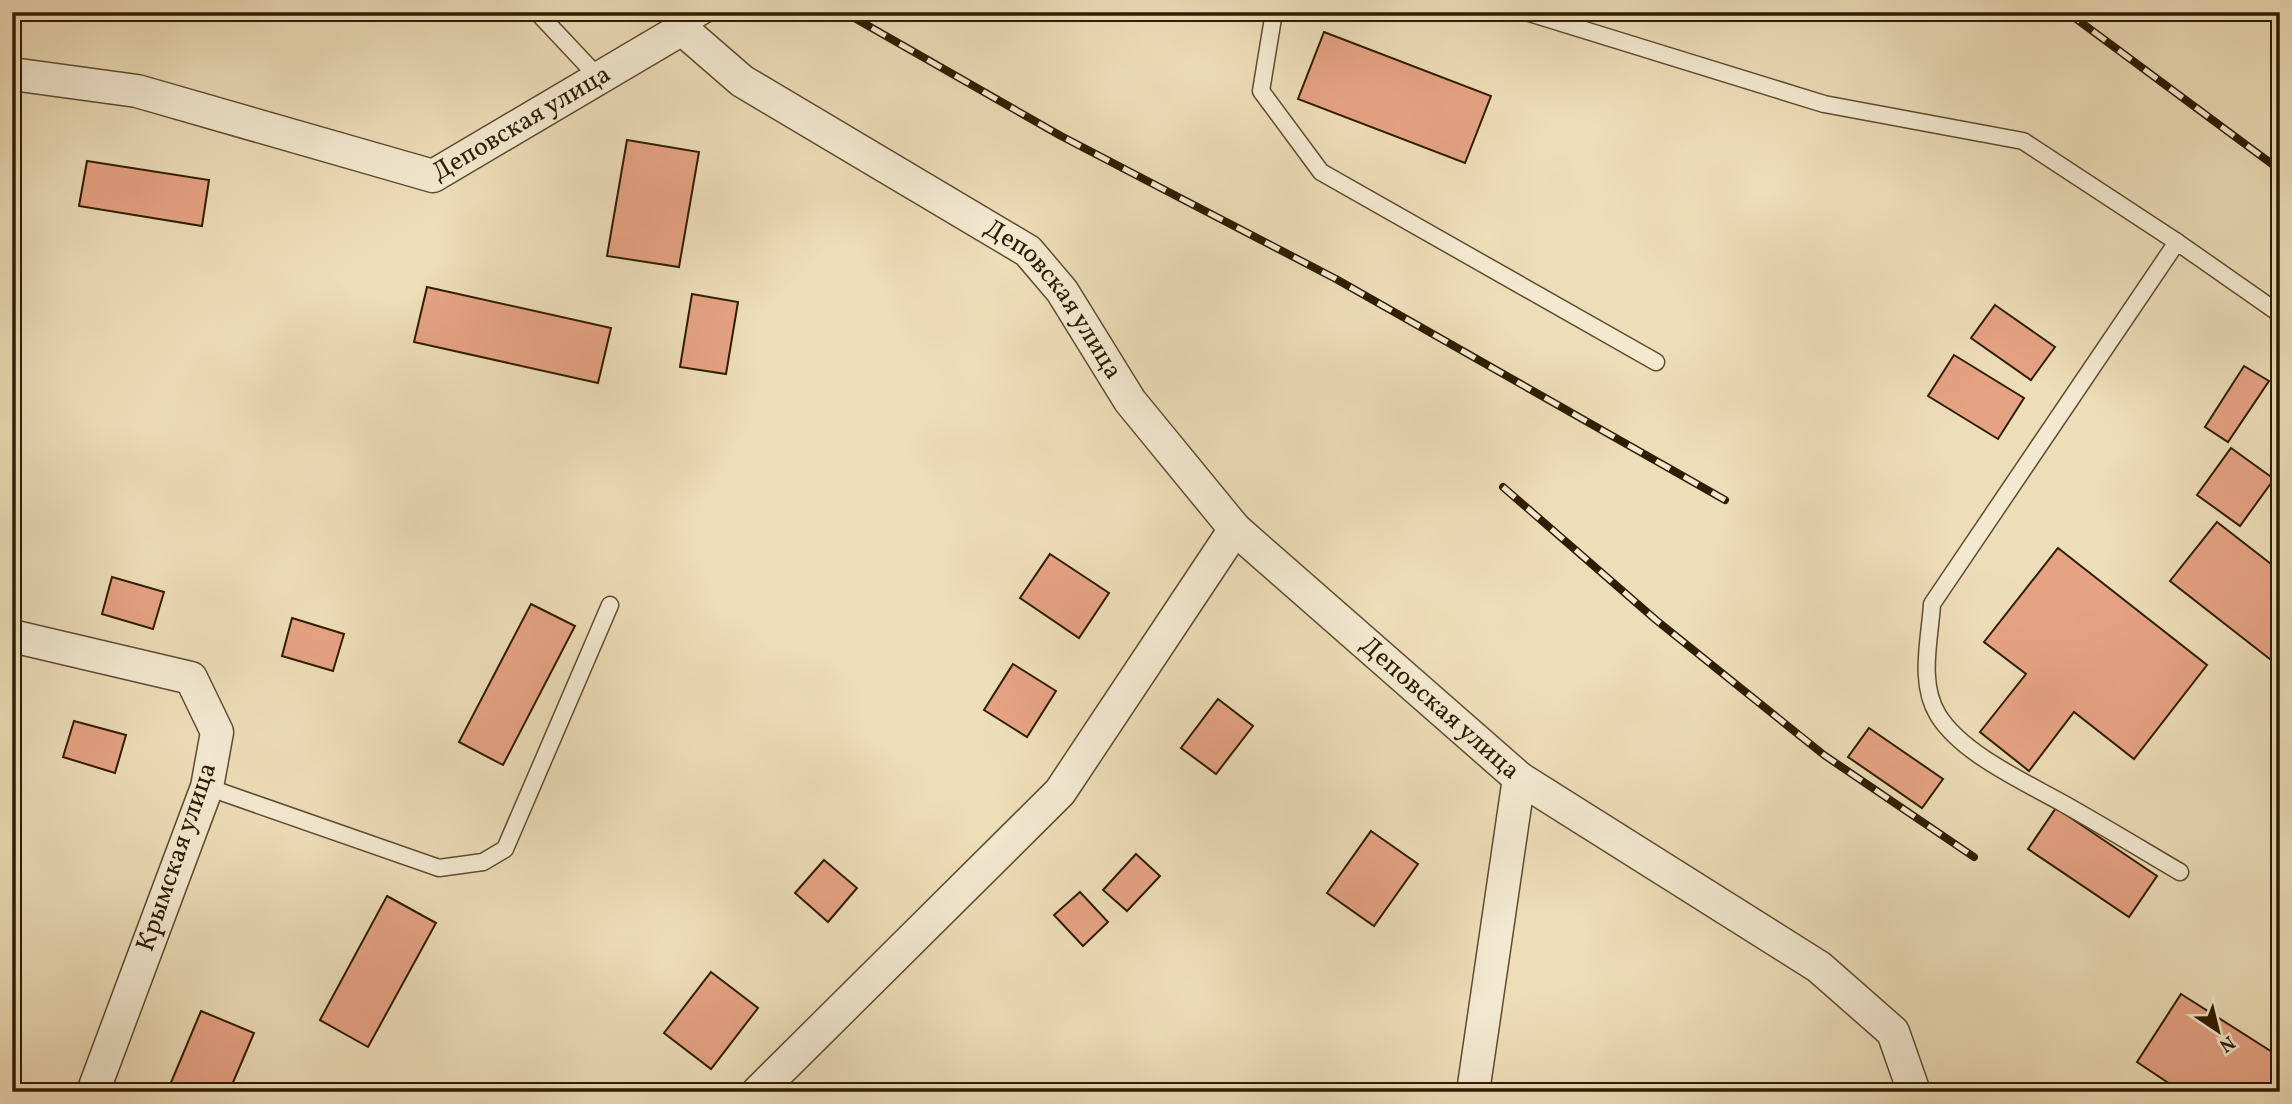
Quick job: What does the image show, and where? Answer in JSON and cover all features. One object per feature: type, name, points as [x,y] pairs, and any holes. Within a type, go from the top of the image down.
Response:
[{"type":"street","name":"Деповская улица","points":[[12,74],[137,91],[433,176],[682,29],[742,81],[1028,251],[1062,291],[1130,401],[1235,529],[1519,778],[1819,967],[1894,1032],[1914,1092]]},
{"type":"street","points":[[758,1092],[1059,792],[1235,529]]},
{"type":"street","name":"Крымская улица","points":[[12,636],[191,678],[217,732],[207,787],[93,1092]]},
{"type":"street","points":[[1473,1092],[1519,778]]},
{"type":"lane","points":[[537,12],[599,78]]},
{"type":"lane","points":[[682,29],[710,12]]},
{"type":"lane","points":[[1274,12],[1261,92],[1321,172],[1656,362]]},
{"type":"lane","points":[[1526,12],[1824,104],[2023,141],[2177,242],[2280,314]]},
{"type":"lane","points":[[2177,242],[1932,604],[1926,675],[1937,713],[1957,738],[2016,779],[2180,872]]},
{"type":"lane","points":[[207,787],[439,868],[484,862],[505,849],[610,605]]},
{"type":"building","points":[[1324,32],[1491,96],[1465,163],[1298,99]]},
{"type":"building","points":[[627,140],[699,152],[679,267],[607,256]]},
{"type":"building","points":[[87,161],[209,180],[202,226],[79,206]]},
{"type":"building","points":[[427,287],[611,328],[598,383],[414,342]]},
{"type":"building","points":[[692,294],[738,302],[726,374],[680,367]]},
{"type":"building","points":[[1995,305],[2055,347],[2031,380],[1971,338]]},
{"type":"building","points":[[1954,355],[2024,398],[1998,439],[1928,396]]},
{"type":"building","points":[[2244,366],[2269,381],[2228,442],[2205,427]]},
{"type":"building","points":[[2231,448],[2274,479],[2240,526],[2197,495]]},
{"type":"building","points":[[2217,522],[2280,571],[2280,667],[2170,581]]},
{"type":"building","points":[[2058,548],[2207,665],[2134,759],[2074,712],[2029,771],[1980,732],[2026,674],[1984,642]]},
{"type":"building","points":[[1050,554],[1109,593],[1079,638],[1020,598]]},
{"type":"building","points":[[12,557],[19,559],[12,584]]},
{"type":"building","points":[[112,577],[164,592],[153,629],[102,614]]},
{"type":"building","points":[[531,604],[575,626],[503,765],[459,742]]},
{"type":"building","points":[[292,618],[344,634],[333,671],[282,656]]},
{"type":"building","points":[[1013,664],[1056,691],[1027,737],[984,710]]},
{"type":"building","points":[[1218,699],[1253,726],[1216,774],[1181,748]]},
{"type":"building","points":[[74,721],[126,735],[115,773],[63,757]]},
{"type":"building","points":[[1869,728],[1943,779],[1922,808],[1848,757]]},
{"type":"building","points":[[2056,808],[2157,876],[2129,917],[2028,849]]},
{"type":"building","points":[[1371,831],[1418,864],[1374,926],[1327,893]]},
{"type":"building","points":[[1136,854],[1160,876],[1127,911],[1103,890]]},
{"type":"building","points":[[824,860],[857,888],[828,922],[795,893]]},
{"type":"building","points":[[1080,892],[1108,922],[1083,946],[1054,915]]},
{"type":"building","points":[[387,896],[436,923],[368,1047],[320,1020]]},
{"type":"building","points":[[711,972],[758,1008],[711,1069],[664,1033]]},
{"type":"building","points":[[2181,994],[2280,1057],[2280,1092],[2182,1092],[2137,1062]]},
{"type":"building","points":[[201,1011],[254,1033],[229,1092],[167,1092]]},
{"type":"railway","points":[[844,12],[1061,136],[1336,279],[1725,500]]},
{"type":"railway","points":[[2067,12],[2280,170]]},
{"type":"railway","points":[[1503,487],[1656,620],[1824,755],[1974,857]]}]
